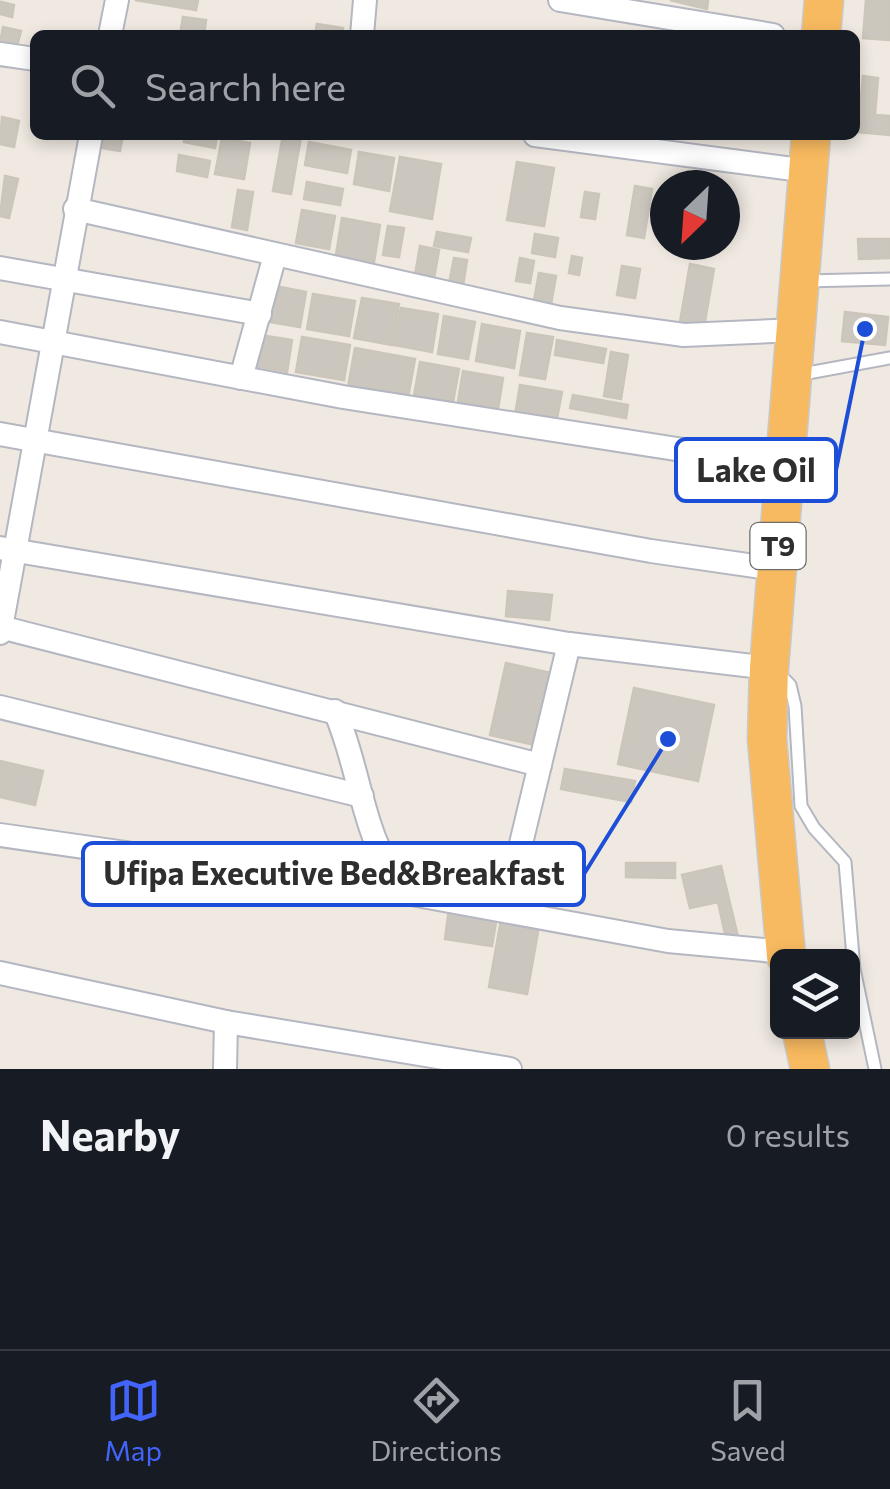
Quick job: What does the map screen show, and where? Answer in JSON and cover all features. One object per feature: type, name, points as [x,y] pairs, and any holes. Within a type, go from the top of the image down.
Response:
[{"type":"highway","points":[[821,30],[824,0]]},
{"type":"highway","name":"T9","points":[[786,949],[767,739],[769,668],[810,153]]},
{"type":"highway","points":[[804,1039],[810,1069]]},
{"type":"street","points":[[111,30],[116,0]]},
{"type":"street","points":[[362,30],[365,0]]},
{"type":"street","points":[[560,0],[742,30]]},
{"type":"street","points":[[0,54],[30,58]]},
{"type":"street","points":[[90,140],[36,440],[9,549],[0,629],[540,765]]},
{"type":"street","points":[[611,140],[810,153]]},
{"type":"street","points":[[76,209],[448,296],[652,333],[797,330]]},
{"type":"street","points":[[240,378],[275,254]]},
{"type":"street","points":[[0,268],[260,314]]},
{"type":"street","points":[[0,332],[240,378],[785,466]]},
{"type":"street","points":[[0,434],[651,551],[776,569]]},
{"type":"street","points":[[9,549],[569,644],[769,668]]},
{"type":"street","points":[[505,910],[569,644]]},
{"type":"street","points":[[0,707],[106,737],[362,796]]},
{"type":"street","points":[[335,711],[374,846],[406,894]]},
{"type":"street","points":[[0,835],[406,894],[668,941],[770,952]]},
{"type":"street","points":[[0,974],[226,1022],[510,1069]]},
{"type":"street","points":[[225,1069],[226,1022]]},
{"type":"lane","points":[[800,281],[890,279]]},
{"type":"lane","points":[[793,375],[890,358]]},
{"type":"lane","points":[[769,668],[783,675],[790,686],[801,806],[814,828],[844,862],[854,968],[876,1069]]},
{"type":"building","points":[[135,0],[198,0],[196,10]]},
{"type":"building","points":[[670,0],[708,0],[707,9]]},
{"type":"building","points":[[866,0],[890,1],[890,40],[863,38]]},
{"type":"building","points":[[1,2],[14,5],[12,17],[0,14]]},
{"type":"building","points":[[183,17],[206,20],[205,30],[181,30]]},
{"type":"building","points":[[317,24],[343,28],[343,30],[316,30]]},
{"type":"building","points":[[3,27],[21,31],[17,46],[0,43]]},
{"type":"building","points":[[863,76],[878,78],[875,115],[890,116],[890,135],[860,132]]},
{"type":"building","points":[[2,117],[19,121],[14,147],[0,144]]},
{"type":"building","points":[[103,140],[122,140],[120,151],[102,148]]},
{"type":"building","points":[[184,140],[216,140],[215,148]]},
{"type":"building","points":[[222,140],[250,143],[244,179],[215,174]]},
{"type":"building","points":[[282,140],[300,140],[291,194],[273,191]]},
{"type":"building","points":[[309,142],[351,150],[347,173],[305,165]]},
{"type":"building","points":[[359,152],[394,158],[389,191],[354,184]]},
{"type":"building","points":[[179,155],[210,161],[207,177],[177,171]]},
{"type":"building","points":[[400,157],[441,164],[432,219],[390,211]]},
{"type":"building","points":[[517,162],[554,168],[544,226],[507,220]]},
{"type":"building","points":[[5,176],[18,179],[9,218],[0,216]]},
{"type":"building","points":[[307,182],[343,189],[340,205],[304,199]]},
{"type":"building","points":[[635,186],[650,189],[644,238],[627,235]]},
{"type":"building","points":[[238,190],[253,192],[247,230],[232,227]]},
{"type":"building","points":[[585,192],[599,194],[595,219],[581,217]]},
{"type":"building","points":[[302,210],[335,216],[329,249],[296,243]]},
{"type":"building","points":[[342,218],[380,225],[373,268],[335,261]]},
{"type":"building","points":[[388,226],[404,228],[399,257],[383,255]]},
{"type":"building","points":[[437,232],[471,238],[468,252],[434,246]]},
{"type":"building","points":[[535,234],[558,238],[555,257],[532,253]]},
{"type":"building","points":[[858,239],[890,239],[890,258],[859,259]]},
{"type":"building","points":[[420,246],[439,250],[433,284],[414,281]]},
{"type":"building","points":[[572,256],[582,258],[579,275],[569,273]]},
{"type":"building","points":[[454,258],[467,260],[462,292],[448,289]]},
{"type":"building","points":[[520,258],[534,261],[530,283],[516,281]]},
{"type":"building","points":[[690,264],[714,269],[704,327],[680,322]]},
{"type":"building","points":[[622,266],[640,269],[635,298],[617,295]]},
{"type":"building","points":[[539,273],[556,276],[551,304],[534,301]]},
{"type":"building","points":[[270,285],[306,292],[300,327],[264,321]]},
{"type":"building","points":[[313,294],[355,301],[349,336],[307,329]]},
{"type":"building","points":[[362,298],[399,304],[392,345],[354,338]]},
{"type":"building","points":[[401,308],[438,314],[432,352],[394,345]]},
{"type":"building","points":[[845,312],[888,317],[885,345],[842,341]]},
{"type":"building","points":[[444,316],[475,322],[468,359],[438,354]]},
{"type":"building","points":[[482,324],[520,331],[514,368],[476,361]]},
{"type":"building","points":[[527,333],[553,337],[545,379],[520,375]]},
{"type":"building","points":[[260,335],[292,340],[287,372],[255,366]]},
{"type":"building","points":[[302,337],[350,345],[344,380],[296,372]]},
{"type":"building","points":[[557,340],[606,349],[603,363],[555,355]]},
{"type":"building","points":[[355,348],[415,359],[408,397],[348,387]]},
{"type":"building","points":[[611,352],[628,355],[621,399],[604,396]]},
{"type":"building","points":[[420,362],[459,369],[453,402],[414,396]]},
{"type":"building","points":[[463,371],[503,378],[498,409],[458,402]]},
{"type":"building","points":[[520,385],[562,392],[556,423],[515,415]]},
{"type":"building","points":[[573,395],[628,405],[626,418],[570,408]]},
{"type":"building","points":[[508,591],[552,595],[549,620],[506,616]]},
{"type":"building","points":[[506,663],[551,673],[535,745],[490,735]]},
{"type":"building","points":[[634,688],[714,705],[698,781],[618,764]]},
{"type":"building","points":[[0,761],[43,771],[35,805],[0,797]]},
{"type":"building","points":[[565,769],[635,781],[631,802],[561,789]]},
{"type":"building","points":[[626,863],[675,863],[675,878],[626,877]]},
{"type":"building","points":[[721,866],[739,941],[727,943],[718,902],[690,908],[682,875]]},
{"type":"building","points":[[449,909],[497,916],[492,946],[445,939]]},
{"type":"building","points":[[501,920],[539,926],[527,994],[489,987]]},
{"type":"place","name":"Lake Oil","points":[[865,329]]},
{"type":"place","name":"Ufipa Executive Bed&Breakfast","points":[[668,739]]}]
